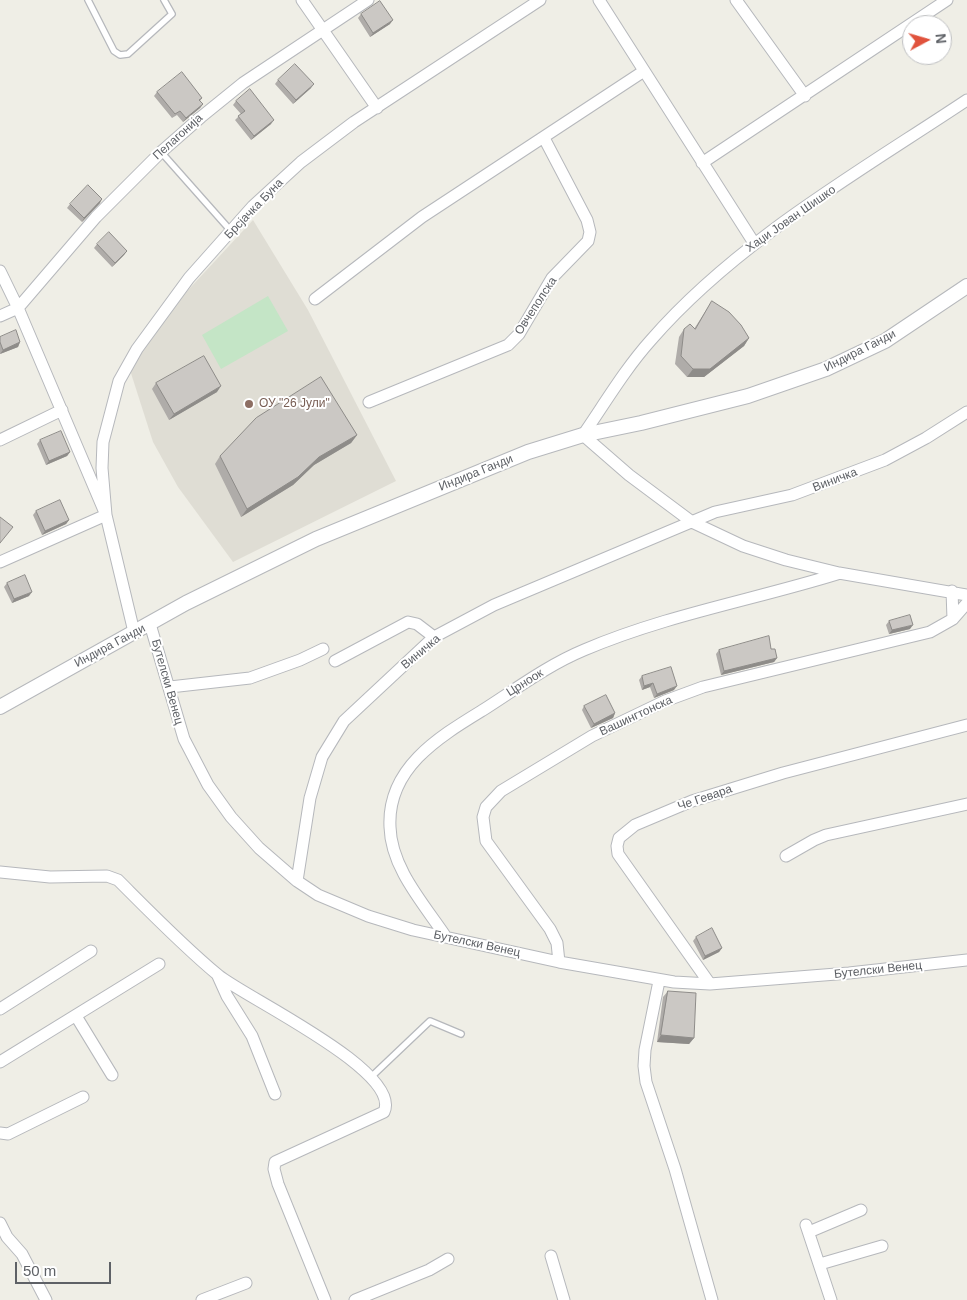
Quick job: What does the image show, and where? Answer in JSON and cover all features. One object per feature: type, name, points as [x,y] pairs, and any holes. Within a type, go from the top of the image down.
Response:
[{"type":"street","points":[[302,0],[377,108]]},
{"type":"street","name":"Пелагонија","points":[[18,308],[96,218],[161,152],[243,83],[368,0]]},
{"type":"street","name":"Брсјачка Буна","points":[[106,515],[102,468],[103,442],[119,381],[137,349],[190,278],[253,206],[302,162],[354,122],[540,0]]},
{"type":"street","points":[[599,0],[754,243]]},
{"type":"street","points":[[736,0],[805,96]]},
{"type":"street","points":[[702,163],[947,0]]},
{"type":"street","points":[[315,299],[422,217],[644,71]]},
{"type":"street","name":"Хаџи Јован Шишко","points":[[583,435],[623,374],[651,340],[682,306],[754,243],[967,100]]},
{"type":"street","name":"Овчеполска","points":[[369,402],[508,345],[519,334],[552,278],[588,241],[590,232],[587,220],[544,138]]},
{"type":"street","name":"Бутелски Венец","points":[[0,271],[18,308],[106,515],[134,632]]},
{"type":"street","name":"Индира Ганди","points":[[0,706],[186,604],[316,539],[528,452],[583,435],[641,423],[748,396],[826,370],[885,340],[967,286]]},
{"type":"street","points":[[0,316],[18,308]]},
{"type":"street","points":[[0,440],[62,410]]},
{"type":"street","name":"Виничка","points":[[297,881],[310,798],[322,757],[344,721],[434,637],[494,605],[715,512],[792,496],[841,478],[901,451],[967,412]]},
{"type":"street","points":[[583,435],[629,475],[692,522],[742,546],[786,560],[839,573],[967,595]]},
{"type":"street","points":[[0,562],[106,515]]},
{"type":"street","name":"Црноок","points":[[446,937],[422,903],[391,846],[389,825],[392,800],[404,774],[424,749],[442,735],[539,674],[582,650],[672,618],[839,573]]},
{"type":"street","points":[[952,591],[953,619]]},
{"type":"street","name":"Вашингтонска","points":[[559,962],[557,943],[550,929],[486,841],[483,817],[486,807],[501,791],[592,736],[664,701],[712,685],[930,632],[953,619],[967,603]]},
{"type":"street","points":[[335,661],[408,622],[417,624],[434,637]]},
{"type":"street","name":"Бутелски Венец","points":[[150,624],[184,740],[208,785],[231,817],[259,848],[297,881],[318,895],[368,916],[413,930],[559,962],[659,981],[710,984],[849,973],[967,960]]},
{"type":"street","points":[[170,687],[250,678],[300,660],[323,649]]},
{"type":"street","name":"Че Гевара","points":[[710,984],[618,854],[616,846],[619,838],[635,825],[692,801],[783,772],[967,725]]},
{"type":"street","points":[[786,856],[826,835],[967,804]]},
{"type":"street","points":[[0,872],[50,877],[107,876],[118,880],[218,976],[342,1051],[370,1078],[386,1099],[384,1112],[275,1162],[274,1169],[278,1184],[326,1300]]},
{"type":"street","points":[[0,1009],[91,951]]},
{"type":"street","points":[[0,1062],[159,964]]},
{"type":"street","points":[[218,976],[227,996],[252,1036],[275,1094]]},
{"type":"street","points":[[659,981],[645,1050],[646,1082],[675,1169],[712,1300]]},
{"type":"street","points":[[76,1016],[112,1075]]},
{"type":"street","points":[[0,1133],[8,1134],[83,1098]]},
{"type":"street","points":[[831,1300],[808,1228],[861,1210]]},
{"type":"street","points":[[0,1223],[4,1239],[22,1254],[46,1300]]},
{"type":"street","points":[[820,1264],[882,1246]]},
{"type":"street","points":[[551,1256],[564,1300]]},
{"type":"street","points":[[355,1300],[429,1270],[448,1259]]},
{"type":"street","points":[[202,1300],[246,1283]]},
{"type":"lane","points":[[88,0],[114,51],[120,55],[128,54],[172,14],[164,0]]},
{"type":"lane","points":[[161,152],[231,231]]},
{"type":"lane","points":[[370,1078],[430,1021],[461,1034]]},
{"type":"shaded area","name":"ОУ \"26 Јули\"","points":[[253,220],[308,310],[396,481],[233,562],[178,487],[153,442],[129,367],[177,302]]},
{"type":"green space","points":[[268,296],[288,331],[221,369],[202,335]]},
{"type":"building","points":[[380,1],[393,20],[373,33],[361,14]]},
{"type":"building","points":[[295,64],[314,84],[296,100],[278,80]]},
{"type":"building","points":[[182,72],[202,98],[199,100],[203,104],[186,118],[180,111],[175,114],[157,92]]},
{"type":"building","points":[[250,89],[274,120],[254,136],[238,116],[245,111],[236,101]]},
{"type":"building","points":[[88,185],[102,199],[84,218],[70,204]]},
{"type":"building","points":[[109,232],[127,251],[115,263],[97,244]]},
{"type":"building","points":[[712,301],[729,312],[741,325],[749,338],[710,369],[693,369],[681,356],[684,329],[690,324],[695,329]]},
{"type":"building","points":[[16,330],[20,342],[3,350],[0,337]]},
{"type":"building","points":[[204,356],[221,386],[174,414],[156,383]]},
{"type":"building","points":[[321,377],[357,435],[319,457],[298,477],[247,509],[220,456],[256,418]]},
{"type":"building","points":[[61,431],[70,452],[49,461],[40,440]]},
{"type":"building","points":[[60,500],[69,520],[45,531],[36,511]]},
{"type":"building","points":[[0,517],[13,527],[0,543]]},
{"type":"building","points":[[25,575],[32,592],[14,599],[7,583]]},
{"type":"building","points":[[910,615],[913,625],[892,630],[889,621]]},
{"type":"building","points":[[769,636],[771,649],[775,649],[777,658],[724,671],[719,650]]},
{"type":"building","points":[[671,667],[677,686],[657,694],[653,683],[644,686],[642,676]]},
{"type":"building","points":[[606,695],[615,713],[594,724],[584,706]]},
{"type":"building","points":[[712,928],[722,948],[705,956],[696,937]]},
{"type":"building","points":[[668,991],[696,993],[694,1038],[661,1035]]},
{"type":"place","name":"ОУ \"26 Јули\"","points":[[249,404]]}]
